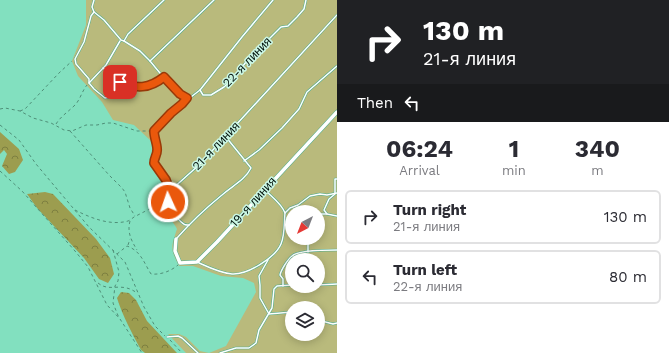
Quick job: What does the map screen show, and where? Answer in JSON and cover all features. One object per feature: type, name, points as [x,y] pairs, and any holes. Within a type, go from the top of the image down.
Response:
[{"type":"street","name":"19-я линия","points":[[196,262],[217,242],[337,112]]},
{"type":"street","points":[[176,240],[175,251],[180,263],[196,262]]},
{"type":"lane","points":[[94,0],[92,7],[94,12],[104,20],[121,40],[140,51],[180,94],[187,98],[154,131],[154,140],[157,145],[154,163],[166,180],[170,191],[168,202],[171,213],[185,226],[188,225]]},
{"type":"lane","points":[[124,41],[128,34],[164,0]]},
{"type":"lane","points":[[150,61],[214,0]]},
{"type":"lane","name":"22-я линия","points":[[187,98],[191,97],[200,90],[273,0]]},
{"type":"lane","name":"22-я линия","points":[[200,90],[203,95],[206,96],[211,95],[224,87],[251,55],[281,27],[288,26],[293,22],[304,9],[306,0]]},
{"type":"lane","points":[[94,12],[91,16],[84,42],[75,59],[76,64],[89,78],[89,83],[94,89],[105,98],[109,97],[122,83]]},
{"type":"lane","name":"21-я линия","points":[[170,191],[200,164],[226,137],[337,15]]},
{"type":"lane","points":[[89,83],[103,68],[121,40]]},
{"type":"lane","points":[[244,161],[259,150],[282,128],[299,109],[307,92],[337,66]]},
{"type":"lane","points":[[103,68],[111,76],[130,87],[144,87],[158,82],[164,77]]},
{"type":"lane","points":[[333,116],[337,120]]},
{"type":"lane","points":[[176,240],[196,217],[248,175],[251,168],[226,137]]},
{"type":"lane","points":[[336,193],[334,184],[335,179],[337,179]]},
{"type":"lane","points":[[264,190],[283,209],[285,214],[281,244],[268,260],[258,276],[260,298],[269,314]]},
{"type":"lane","points":[[298,205],[310,196],[336,193]]},
{"type":"lane","points":[[336,193],[329,199],[324,210],[327,214],[337,216]]},
{"type":"lane","points":[[307,245],[308,252]]},
{"type":"lane","points":[[220,353],[236,348],[249,348],[256,343],[259,330],[272,308],[274,289],[277,286],[284,286],[283,279],[280,275],[281,270],[291,256],[308,252],[337,250]]},
{"type":"lane","points":[[196,262],[215,270],[233,274],[245,272],[268,260]]},
{"type":"lane","points":[[325,285],[337,284]]},
{"type":"lane","points":[[269,314],[285,313]]},
{"type":"lane","points":[[325,322],[333,324],[337,323]]},
{"type":"lane","points":[[168,338],[178,336],[198,353]]},
{"type":"path","points":[[20,111],[25,109],[59,73],[75,59]]},
{"type":"path","points":[[55,125],[62,116],[76,104],[82,91],[89,83]]},
{"type":"path","points":[[0,109],[5,108],[20,111],[33,118],[69,131],[86,125],[106,123],[113,123],[137,131],[154,131]]},
{"type":"path","points":[[0,125],[19,140],[36,164],[89,227],[125,262],[139,297]]},
{"type":"path","points":[[69,131],[122,188],[135,216]]},
{"type":"path","points":[[0,171],[22,191],[88,267],[108,305],[120,319],[142,353]]},
{"type":"path","points":[[170,191],[155,207],[135,216],[130,221],[128,228],[130,238],[151,274],[157,274],[172,269],[180,263]]},
{"type":"path","points":[[74,209],[96,220],[130,221]]},
{"type":"path","points":[[117,254],[128,246],[130,238]]},
{"type":"path","points":[[128,246],[137,251]]},
{"type":"path","points":[[113,249],[119,272],[118,281],[115,286],[113,303],[120,319]]},
{"type":"path","points":[[96,281],[103,287],[126,287],[137,293],[155,326],[182,353]]},
{"type":"green space","points":[[86,0],[337,0],[337,353],[209,353],[226,346],[256,292],[254,283],[243,278],[221,276],[193,266],[179,266],[172,248],[177,229],[166,210],[164,185],[152,167],[151,163],[154,151],[151,141],[134,125],[113,120],[102,102],[78,76],[72,61],[86,25]]},
{"type":"green space","points":[[0,132],[19,149],[23,160],[15,172],[9,174],[2,166],[7,154],[4,150],[0,154]]},
{"type":"green space","points":[[45,192],[53,194],[96,239],[110,258],[114,274],[108,283],[99,279],[84,258],[37,208],[27,194]]},
{"type":"green space","points":[[121,292],[129,293],[136,300],[147,321],[177,353],[145,353],[141,350],[119,305],[117,298]]},
{"type":"green space","points":[[168,334],[179,334],[186,337],[200,351],[209,353],[186,353]]},
{"type":"route","points":[[120,82],[130,87],[144,87],[158,82],[164,77],[180,94],[187,98],[154,131],[154,140],[157,145],[157,152],[154,158],[154,163],[166,180],[170,191],[168,202]]}]
